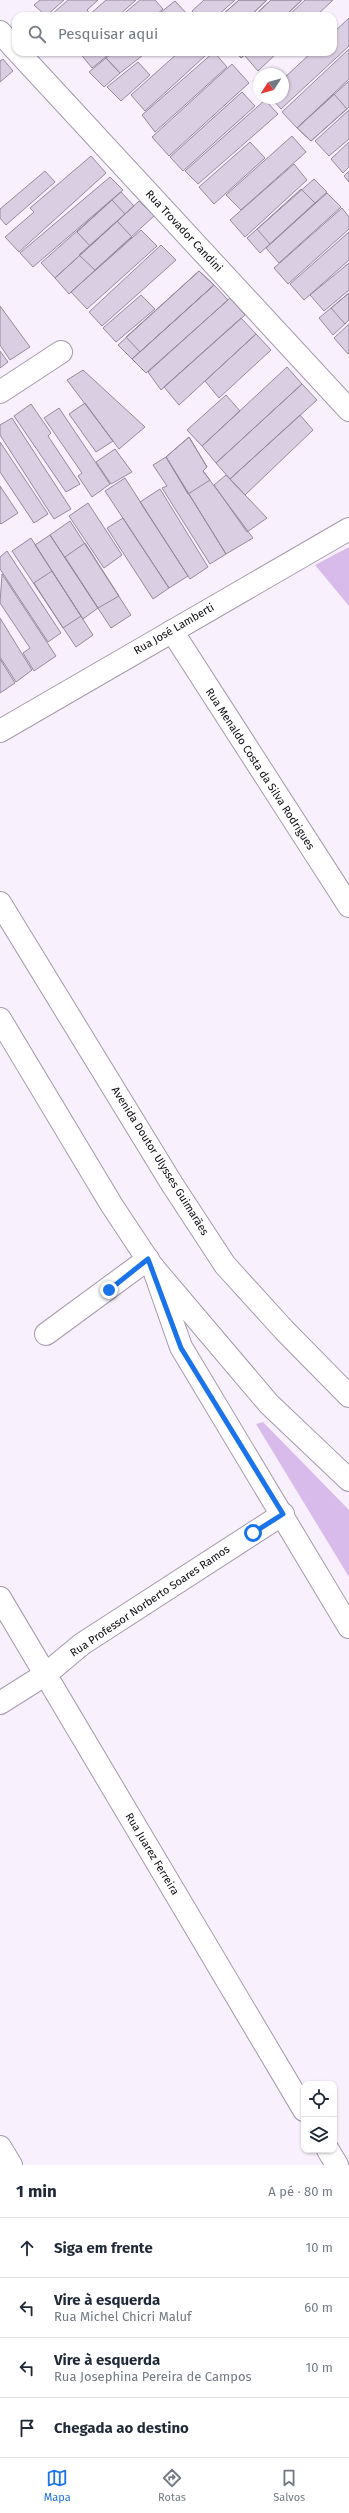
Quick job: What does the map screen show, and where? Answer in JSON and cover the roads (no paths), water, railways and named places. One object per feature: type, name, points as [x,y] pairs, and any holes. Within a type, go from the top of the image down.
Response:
[{"type":"street","points":[[0,32],[12,46]]},
{"type":"street","name":"Rua Trovador Candini","points":[[22,56],[349,410]]},
{"type":"street","points":[[0,392],[61,352]]},
{"type":"street","name":"Rua José Lamberti","points":[[0,731],[349,529]]},
{"type":"street","name":"Rua Menaldo Costa da Silva Rodrigues","points":[[172,631],[349,906]]},
{"type":"street","name":"Avenida Doutor Ulysses Guimarães","points":[[0,903],[172,1184],[225,1265],[284,1330],[349,1396]]},
{"type":"street","points":[[0,1019],[111,1204],[150,1262],[269,1404],[349,1480]]},
{"type":"street","points":[[46,1334],[150,1262]]},
{"type":"street","points":[[150,1262],[181,1348],[283,1514],[349,1627]]},
{"type":"street","name":"Rua Professor Norberto Soares Ramos","points":[[0,1703],[46,1674],[82,1644],[283,1514]]},
{"type":"street","name":"Rua Juarez Ferreira","points":[[0,1598],[301,2105]]},
{"type":"street","points":[[0,2147],[11,2165]]},
{"type":"street","points":[[330,2153],[336,2165]]}]
